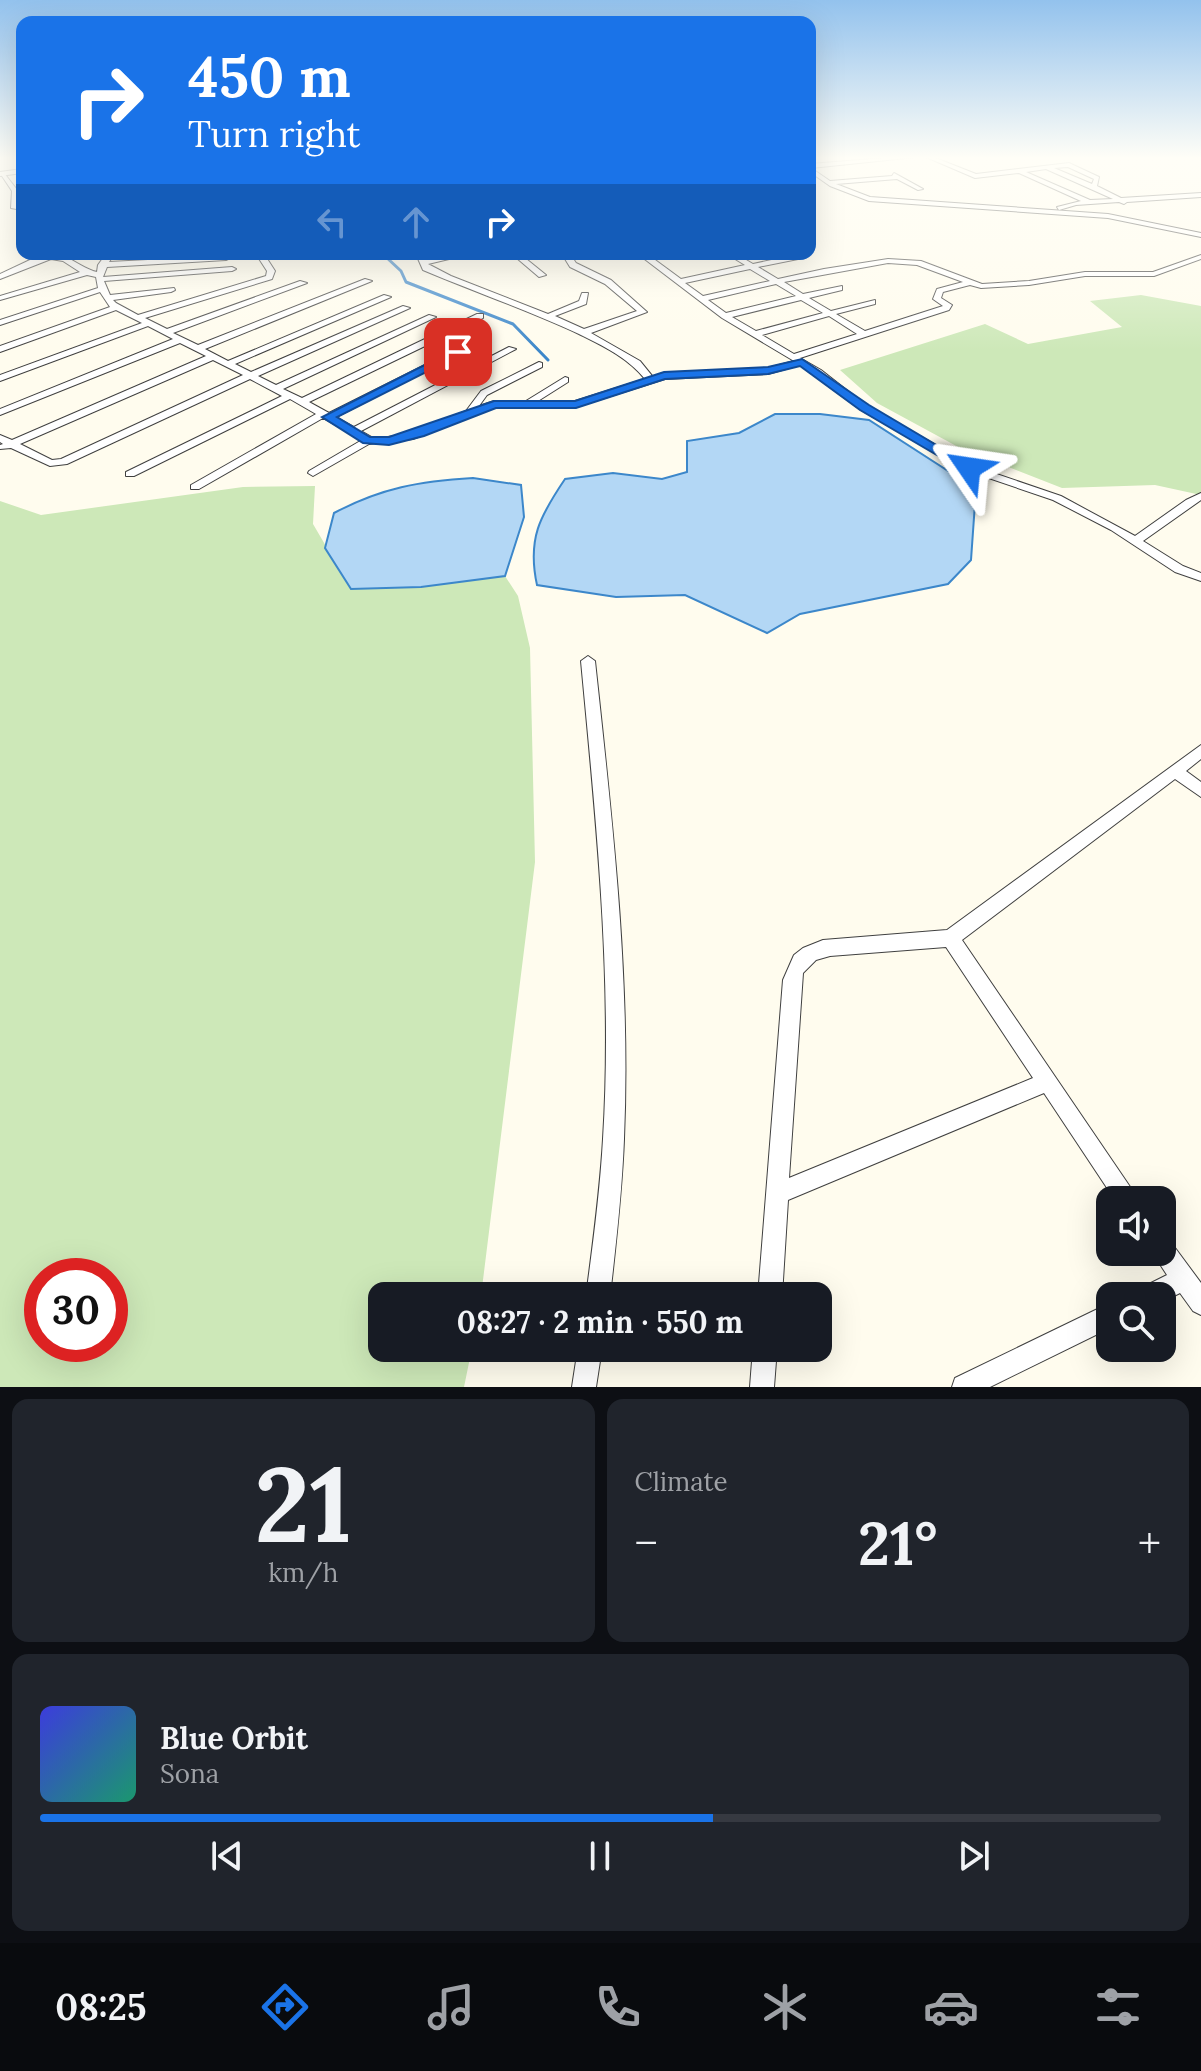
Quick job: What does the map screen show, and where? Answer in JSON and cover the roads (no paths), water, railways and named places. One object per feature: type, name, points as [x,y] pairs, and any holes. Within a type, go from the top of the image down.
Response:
[{"type":"street","points":[[1139,222],[1201,235]]},
{"type":"street","points":[[313,473],[367,441],[399,440],[494,404],[576,404],[650,379],[687,373],[768,371],[862,333],[946,308],[948,305],[937,299],[940,291],[968,283],[1008,285],[1085,274],[1154,274],[1201,257]]},
{"type":"street","points":[[0,277],[43,260]]},
{"type":"street","points":[[67,260],[84,273],[102,281],[171,290]]},
{"type":"street","points":[[108,260],[102,281],[117,307],[302,402],[367,441]]},
{"type":"street","points":[[0,323],[102,281],[215,260]]},
{"type":"street","points":[[136,318],[269,277],[271,271],[264,260]]},
{"type":"street","points":[[422,260],[432,271],[547,317],[633,359],[645,369],[650,379]]},
{"type":"street","points":[[523,260],[542,275]]},
{"type":"street","points":[[570,260],[573,265],[608,282],[643,312],[582,333]]},
{"type":"street","points":[[650,260],[725,316],[798,360],[864,408],[969,468],[1057,498],[1179,569],[1201,577]]},
{"type":"street","points":[[740,260],[862,333]]},
{"type":"street","points":[[678,282],[782,260]]},
{"type":"street","points":[[701,299],[824,271],[899,260],[931,266],[968,283]]},
{"type":"street","points":[[102,281],[232,269]]},
{"type":"street","points":[[0,298],[84,273]]},
{"type":"street","points":[[197,349],[368,281]]},
{"type":"street","points":[[164,333],[303,283]]},
{"type":"street","points":[[725,316],[839,288]]},
{"type":"street","points":[[547,317],[583,302],[585,295]]},
{"type":"street","points":[[228,364],[387,297]]},
{"type":"street","points":[[754,334],[872,302]]},
{"type":"street","points":[[0,349],[117,307]]},
{"type":"street","points":[[3,444],[50,463],[63,462],[406,308]]},
{"type":"street","points":[[302,402],[480,316]]},
{"type":"street","points":[[275,389],[432,317]]},
{"type":"street","points":[[0,378],[147,324]]},
{"type":"street","points":[[195,487],[325,416],[484,339]]},
{"type":"street","points":[[0,412],[179,340]]},
{"type":"street","points":[[352,432],[512,349]]},
{"type":"street","points":[[3,444],[212,357]]},
{"type":"street","points":[[471,411],[484,393],[539,365]]},
{"type":"street","points":[[526,405],[565,380]]},
{"type":"street","points":[[130,474],[289,396]]},
{"type":"street","points":[[1135,541],[1166,523],[1192,498],[1201,496]]},
{"type":"street","points":[[588,661],[615,968],[616,1141],[600,1282]]},
{"type":"street","points":[[771,1282],[792,980],[796,965],[811,952],[830,947],[950,938],[1201,751]]},
{"type":"street","points":[[1175,771],[1201,791]]},
{"type":"street","points":[[950,938],[1118,1186]]},
{"type":"street","points":[[779,1193],[1047,1082]]},
{"type":"street","points":[[1174,1266],[1201,1303]]},
{"type":"street","points":[[1176,1282],[1183,1279]]},
{"type":"street","points":[[964,1387],[1096,1322]]},
{"type":"street","points":[[584,1387],[588,1362]]},
{"type":"street","points":[[762,1387],[764,1362]]},
{"type":"water","points":[[775,414],[820,414],[869,420],[976,489],[971,560],[948,584],[800,614],[767,633],[685,595],[616,597],[537,585],[534,554],[538,529],[565,479],[613,473],[662,479],[687,472],[687,441],[739,433]]},
{"type":"water","points":[[473,478],[521,485],[524,517],[505,576],[421,587],[351,589],[325,548],[334,513],[368,497],[401,487]]},
{"type":"waterway","points":[[389,260],[401,271],[406,282],[513,324],[548,360]]}]
